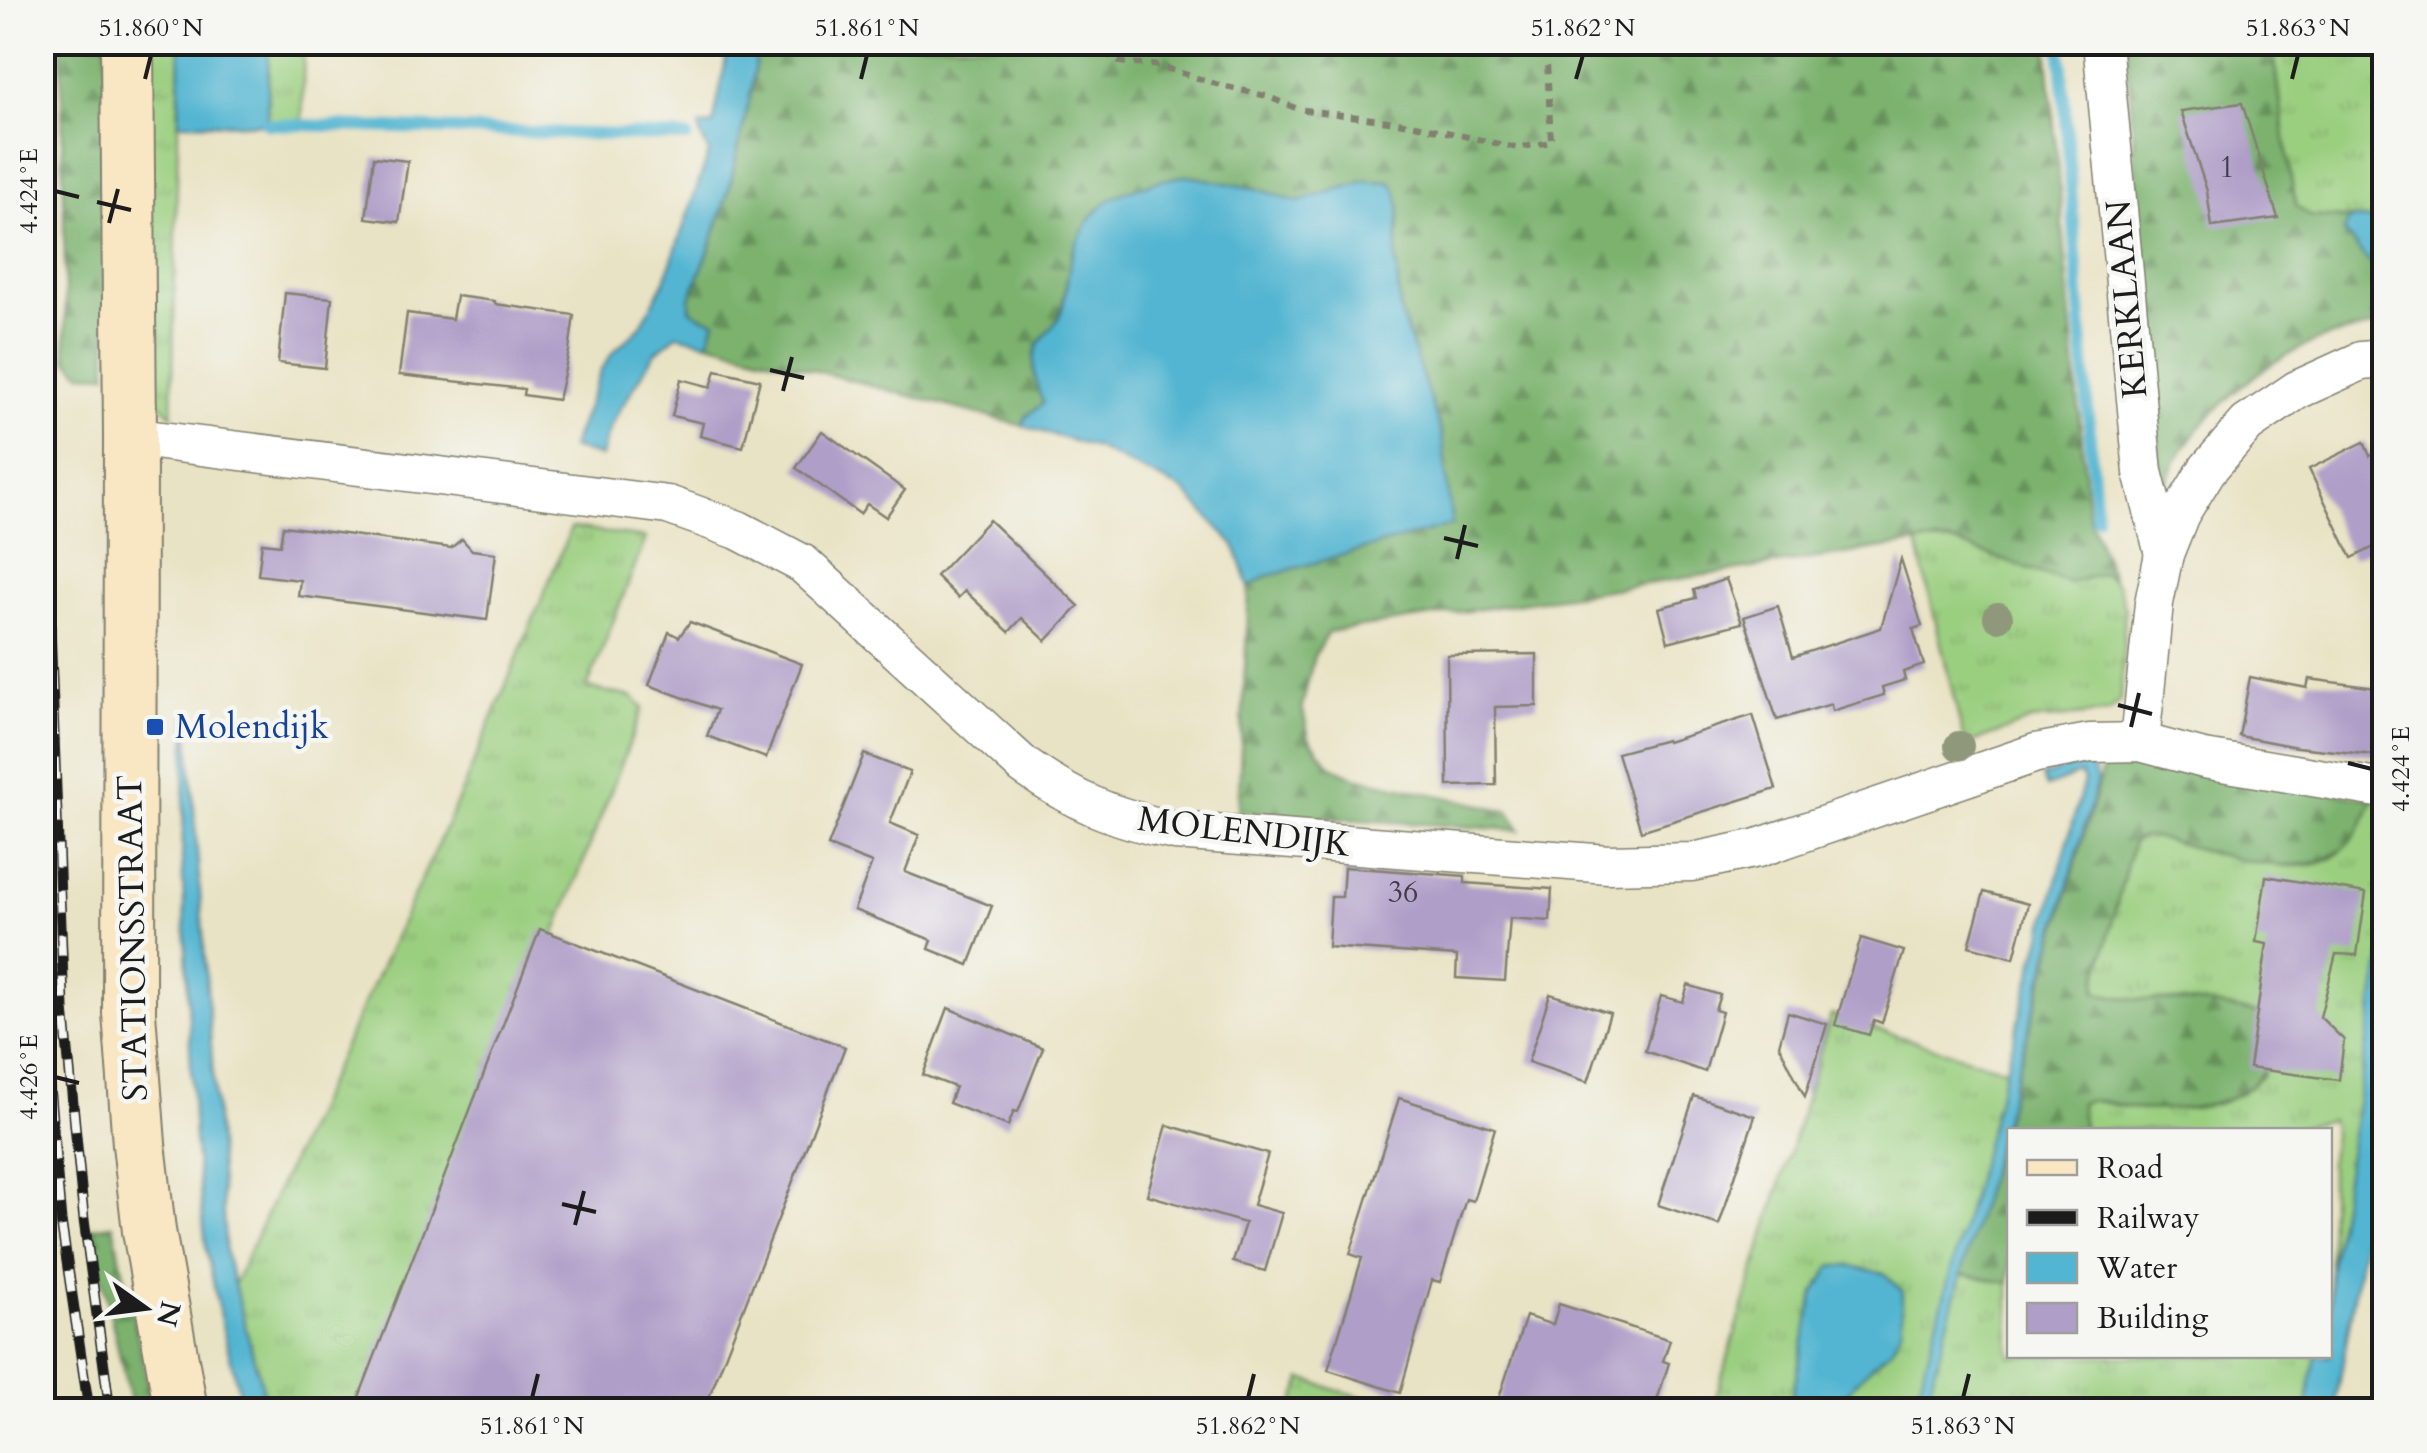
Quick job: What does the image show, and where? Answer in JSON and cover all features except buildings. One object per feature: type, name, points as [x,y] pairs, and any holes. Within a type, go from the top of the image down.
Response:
[{"type":"street","name":"STATIONSSTRAAT","points":[[127,42],[130,1012],[139,1144],[150,1231],[181,1410]]},
{"type":"street","name":"KERKLAAN","points":[[2102,42],[2144,472],[2164,554]]},
{"type":"street","points":[[2140,742],[2154,603],[2164,554],[2180,514],[2207,470],[2247,424],[2297,390],[2361,361],[2384,359]]},
{"type":"street","name":"MOLENDIJK","points":[[130,438],[668,505],[738,530],[803,564],[1024,766],[1056,788],[1105,812],[1175,832],[1608,864],[1692,862],[1758,848],[2036,753],[2090,743],[2140,742],[2204,759],[2384,789]]},
{"type":"path","points":[[1096,42],[1118,62],[1160,66],[1298,109],[1411,124],[1517,148],[1551,142],[1546,42]]},
{"type":"green space","points":[[61,43],[106,43],[107,374],[81,373],[66,358]]},
{"type":"green space","points":[[149,43],[180,43],[172,415],[145,389]]},
{"type":"green space","points":[[269,43],[304,43],[302,124],[267,124]]},
{"type":"green space","points":[[758,43],[2047,43],[2088,514],[2113,580],[2105,573],[2069,583],[1952,542],[1917,543],[1328,632],[1314,656],[1302,706],[1309,738],[1330,765],[1355,777],[1509,811],[1520,830],[1238,810],[1249,587],[1442,435],[1400,311],[1396,257],[1400,207],[1391,182],[1365,181],[1298,202],[1258,189],[1188,176],[1092,216],[1072,253],[1061,312],[1037,346],[1043,403],[1025,418],[1023,426],[708,342],[715,321],[690,309],[690,298],[729,189]]},
{"type":"green space","points":[[2126,43],[2266,43],[2273,48],[2297,207],[2310,216],[2349,219],[2344,232],[2366,259],[2384,272],[2384,324],[2317,341],[2259,373],[2223,403],[2193,436],[2161,495]]},
{"type":"green space","points":[[2266,43],[2384,43],[2384,220],[2310,216],[2297,207],[2273,49]]},
{"type":"green space","points":[[571,528],[646,538],[587,688],[633,697],[643,708],[371,1410],[268,1410],[234,1284],[460,796]]},
{"type":"green space","points":[[1952,542],[2069,583],[2105,573],[2118,585],[2125,610],[2121,701],[2109,712],[2031,721],[1965,745],[1917,543]]},
{"type":"green space","points":[[2133,762],[2373,799],[2351,841],[2333,856],[2311,863],[2260,863],[2162,839],[2144,837],[2133,841],[2096,991],[2135,999],[2194,1002],[2261,1015],[2273,1059],[2242,1092],[2218,1103],[2149,1110],[2086,1101],[2080,1103],[2083,1128],[2007,1128],[2007,1283],[1961,1274],[2104,763]]},
{"type":"green space","points":[[2373,799],[2384,801],[2384,1097],[2329,1410],[1839,1410],[1854,1384],[1891,1350],[1852,1266],[1831,1266],[1814,1295],[1792,1410],[1712,1410],[1831,1015],[2017,1073],[1961,1274],[2007,1283],[2007,1358],[2332,1358],[2330,1120],[2296,1128],[2083,1128],[2080,1103],[2089,1100],[2141,1110],[2217,1105],[2242,1093],[2262,1076],[2261,1015],[2214,1005],[2136,1000],[2096,991],[2133,841],[2144,837],[2162,839],[2253,862],[2303,866],[2323,862],[2339,853]]},
{"type":"green space","points":[[113,1225],[154,1410],[132,1410],[91,1228]]},
{"type":"green space","points":[[1302,1379],[1405,1410],[1292,1410]]},
{"type":"water","points":[[180,43],[269,43],[267,124],[179,123]]},
{"type":"water","points":[[729,43],[758,43],[729,189],[690,298],[690,309],[715,321],[708,342],[677,335],[656,352],[614,419],[601,457],[571,448],[601,370],[613,352],[640,327],[665,280],[709,153],[699,126],[713,125]]},
{"type":"water","points":[[1188,176],[1258,189],[1298,202],[1365,181],[1391,182],[1400,207],[1396,257],[1400,311],[1442,435],[1452,525],[1267,576],[1249,587],[1235,546],[1184,491],[1096,448],[1023,426],[1025,418],[1043,403],[1034,357],[1061,312],[1071,259],[1087,224],[1116,196],[1146,184]]},
{"type":"water","points":[[2349,219],[2384,220],[2384,272],[2366,259],[2344,232]]},
{"type":"water","points":[[187,709],[226,1255],[268,1410],[244,1410],[206,1247],[194,1140],[182,858]]},
{"type":"water","points":[[2080,765],[2091,766],[2097,781],[1924,1410],[1913,1410],[2084,781],[2080,774],[2047,787],[2042,776]]},
{"type":"water","points":[[2384,938],[2384,1115],[2335,1410],[2306,1410],[2316,1358],[2332,1358],[2332,1259]]},
{"type":"water","points":[[1831,1266],[1852,1266],[1885,1274],[1902,1291],[1902,1327],[1891,1350],[1845,1395],[1839,1410],[1792,1410],[1814,1295]]},
{"type":"waterway","points":[[2060,42],[2096,517]]},
{"type":"waterway","points":[[267,124],[687,137]]},
{"type":"railway","points":[[42,406],[64,1009],[84,1220],[110,1410]]},
{"type":"railway","points":[[42,1008],[61,1221],[89,1410]]},
{"type":"place","name":"Molendijk","points":[[155,727]]}]
